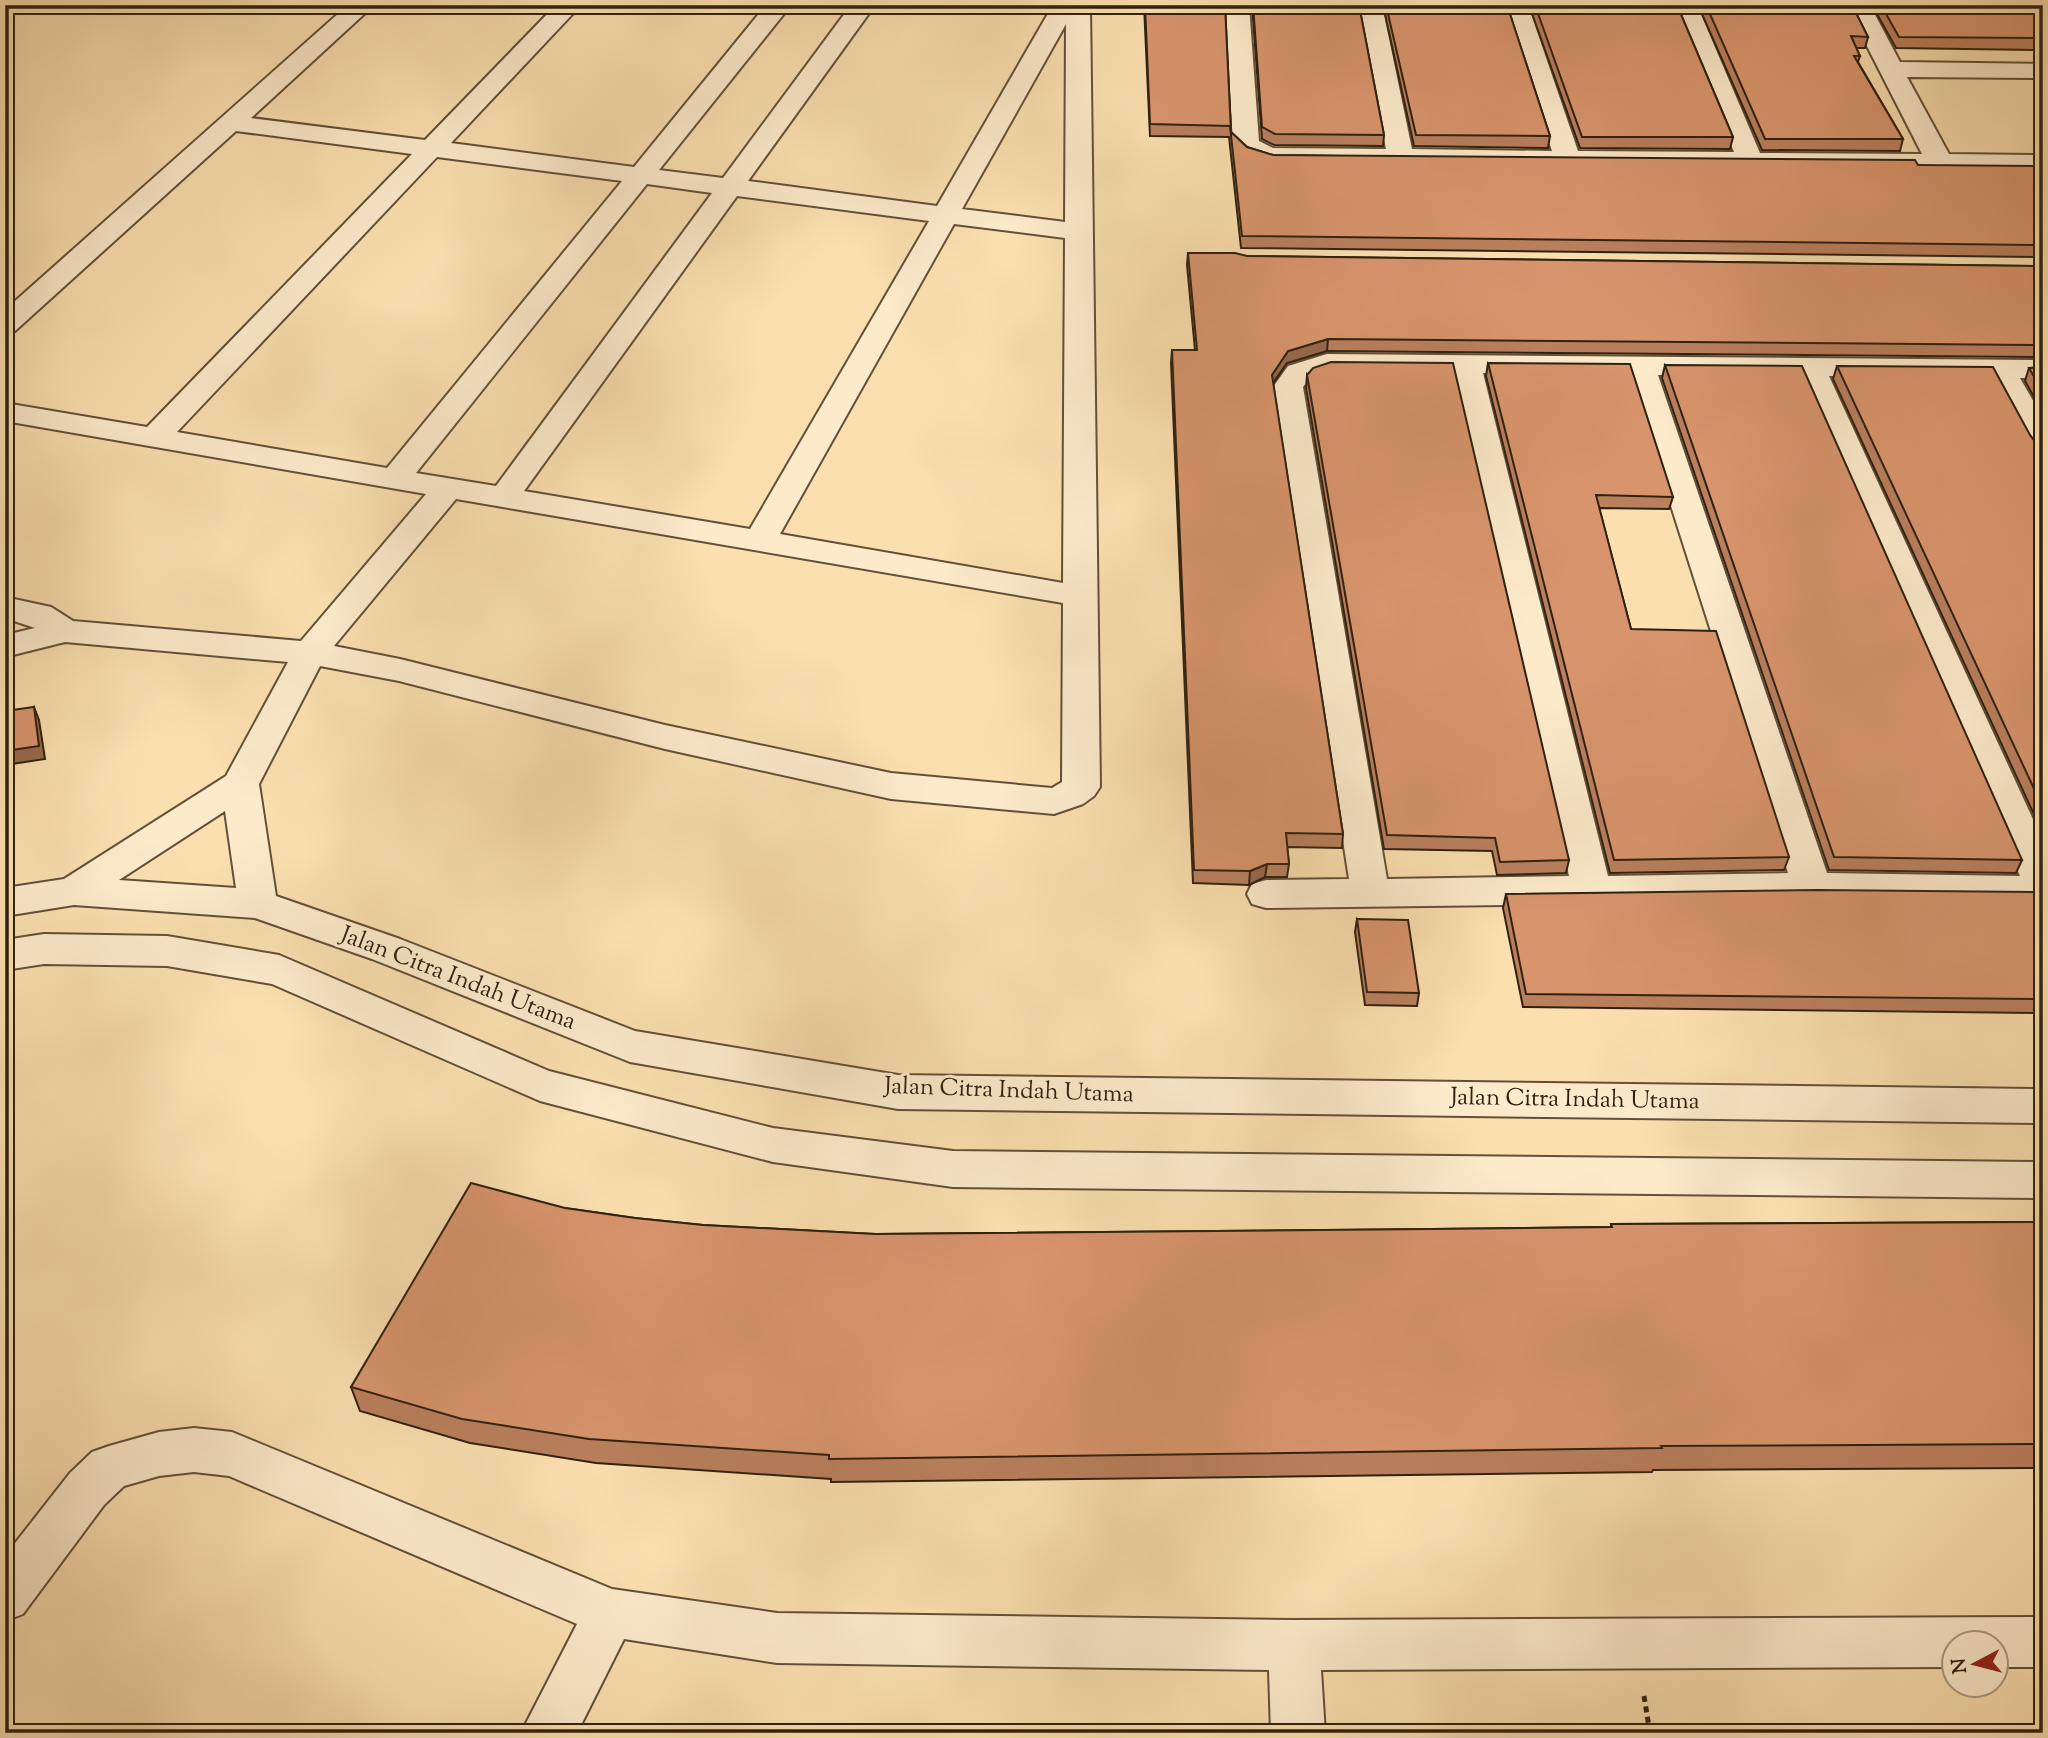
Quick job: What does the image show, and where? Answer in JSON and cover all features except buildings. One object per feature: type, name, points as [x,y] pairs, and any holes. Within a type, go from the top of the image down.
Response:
[{"type":"street","points":[[5,325],[362,5]]},
{"type":"street","points":[[154,438],[569,5]]},
{"type":"street","points":[[395,478],[779,5]]},
{"type":"street","points":[[504,497],[863,5]]},
{"type":"street","points":[[760,541],[1065,5]]},
{"type":"street","points":[[5,646],[65,631],[310,653],[400,670],[640,731],[891,786],[1054,800],[1070,796],[1081,787],[1078,5]]},
{"type":"street","points":[[1237,5],[1245,144],[1272,156],[1400,155],[2043,163]]},
{"type":"street","points":[[1370,5],[1400,155]]},
{"type":"street","points":[[1516,5],[1567,157]]},
{"type":"street","points":[[1685,5],[1750,159]]},
{"type":"street","points":[[1858,5],[1939,161]]},
{"type":"street","points":[[1893,69],[2043,71]]},
{"type":"street","points":[[231,123],[1079,232]]},
{"type":"street","points":[[1370,892],[1288,387],[1299,372],[1327,363],[2043,369]]},
{"type":"street","points":[[1466,363],[1592,890]]},
{"type":"street","points":[[1640,364],[1812,887]]},
{"type":"street","points":[[1810,366],[2043,884]]},
{"type":"street","points":[[2000,368],[2043,446]]},
{"type":"street","points":[[5,412],[1081,596]]},
{"type":"street","points":[[75,891],[240,784],[310,653],[448,488]]},
{"type":"street","points":[[5,607],[39,615],[65,631]]},
{"type":"street","points":[[240,784],[258,904]]},
{"type":"street","points":[[1266,894],[1812,887],[2043,890]]},
{"type":"street","name":"Jalan Citra Indah Utama","points":[[5,902],[75,891],[258,904],[386,949],[629,1046],[898,1092],[2043,1106]]},
{"type":"street","points":[[5,955],[44,948],[167,951],[279,970],[540,1085],[774,1145],[953,1169],[2043,1180]]},
{"type":"street","points":[[5,1597],[87,1489],[109,1468],[159,1454],[194,1450],[232,1454],[610,1613],[777,1638],[1294,1644],[2043,1642]]},
{"type":"street","points":[[548,1733],[610,1613]]},
{"type":"street","points":[[1294,1644],[1298,1733]]}]
